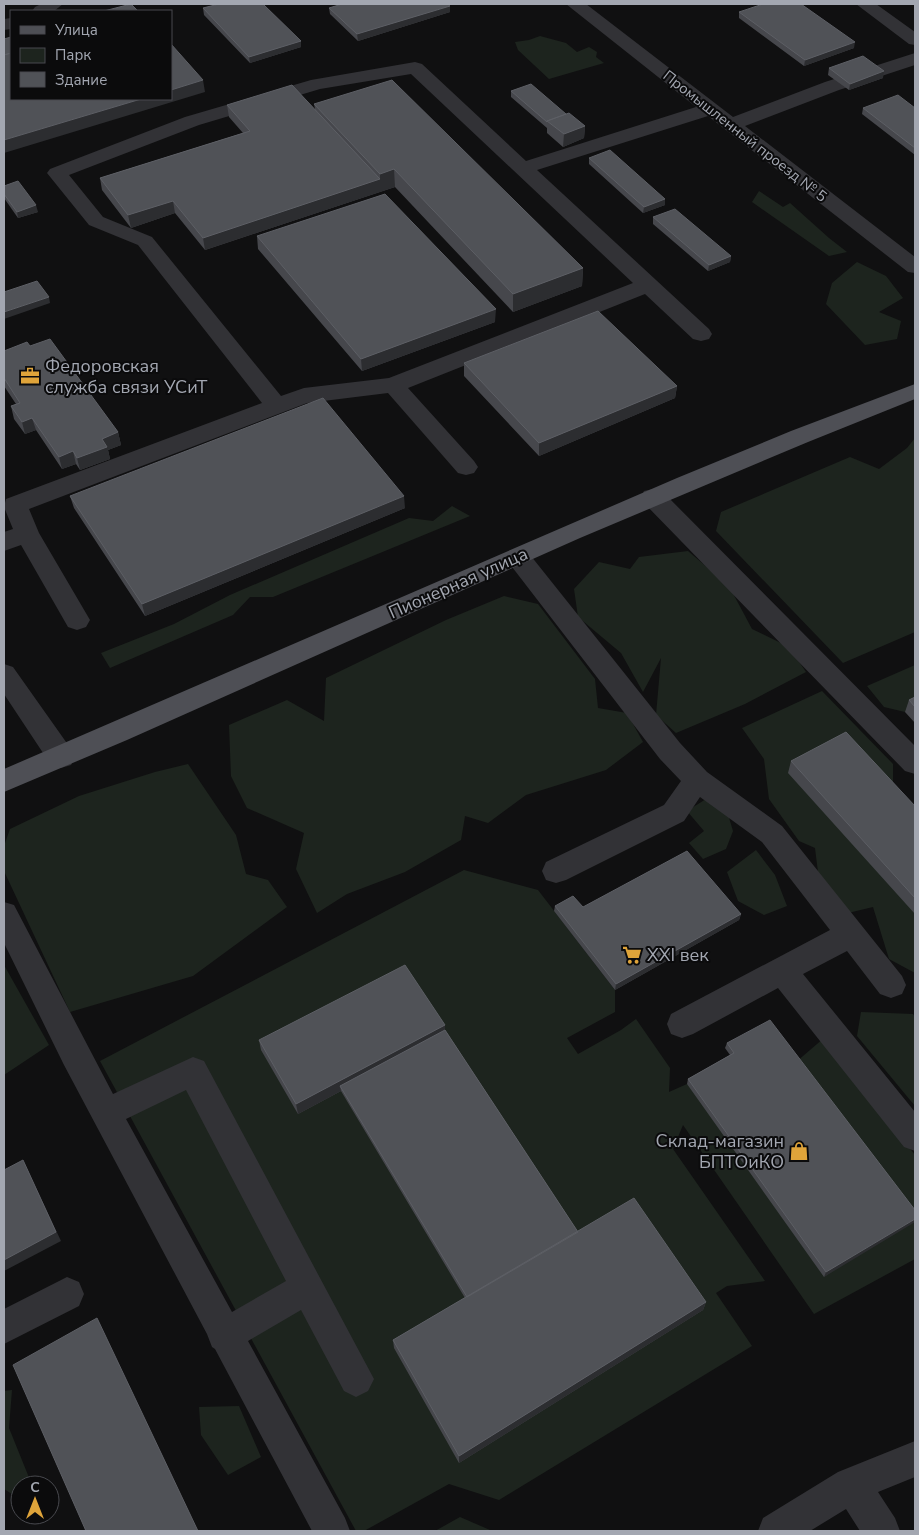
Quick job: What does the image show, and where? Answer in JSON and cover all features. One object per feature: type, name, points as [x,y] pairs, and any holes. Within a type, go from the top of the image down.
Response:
[{"type":"main road","name":"Пионерная улица","points":[[4,781],[653,497],[834,422],[915,391]]},
{"type":"street","points":[[43,10],[54,4]]},
{"type":"street","name":"Промышленный проезд № 5","points":[[575,4],[915,267]]},
{"type":"street","points":[[865,4],[915,40]]},
{"type":"street","points":[[730,124],[798,91],[915,60]]},
{"type":"street","points":[[277,406],[145,241],[96,222],[57,172],[192,121],[300,89],[318,84],[415,68],[701,334]]},
{"type":"street","points":[[523,168],[710,109]]},
{"type":"street","points":[[77,620],[28,533],[15,505],[304,396],[393,385],[648,285]]},
{"type":"street","points":[[393,385],[466,467]]},
{"type":"street","points":[[653,497],[915,764]]},
{"type":"street","points":[[4,542],[28,533]]},
{"type":"street","points":[[518,557],[670,751],[696,780],[772,834],[891,985]]},
{"type":"street","points":[[4,674],[61,757]]},
{"type":"street","points":[[556,871],[674,813],[696,780]]},
{"type":"street","points":[[4,914],[106,1113],[224,1335],[332,1531]]},
{"type":"street","points":[[682,1024],[851,934]]},
{"type":"street","points":[[782,971],[915,1136]]},
{"type":"street","points":[[106,1113],[193,1071],[356,1378]]},
{"type":"street","points":[[224,1335],[308,1288]]},
{"type":"street","points":[[4,1327],[67,1294]]},
{"type":"street","points":[[776,1531],[851,1485],[915,1459]]},
{"type":"street","points":[[851,1485],[882,1531]]},
{"type":"green space","points":[[540,36],[566,43],[577,52],[589,47],[597,52],[596,57],[604,63],[549,79],[518,50],[515,42]]},
{"type":"green space","points":[[759,191],[783,207],[790,203],[847,252],[829,256],[752,202]]},
{"type":"green space","points":[[857,262],[886,276],[903,298],[879,312],[901,321],[897,339],[865,345],[826,304],[832,283]]},
{"type":"green space","points":[[915,438],[915,632],[843,663],[716,531],[721,512],[850,457],[879,469],[907,448]]},
{"type":"green space","points":[[452,506],[470,516],[273,597],[250,597],[233,615],[110,668],[101,653],[174,624],[230,595],[409,518],[433,521]]},
{"type":"green space","points":[[688,551],[729,586],[752,629],[789,647],[806,672],[745,704],[676,733],[656,715],[661,658],[643,692],[621,653],[578,617],[574,589],[599,562],[630,569],[639,557]]},
{"type":"green space","points":[[504,596],[538,604],[595,679],[598,708],[627,713],[643,742],[606,770],[526,795],[488,823],[465,816],[461,840],[405,872],[347,894],[317,913],[296,869],[304,833],[247,808],[231,776],[229,725],[287,700],[324,721],[326,678],[446,620]]},
{"type":"green space","points":[[915,665],[915,707],[905,712],[884,707],[867,686]]},
{"type":"green space","points":[[822,691],[893,764],[893,799],[915,914],[915,973],[889,959],[873,907],[848,913],[818,872],[815,848],[799,841],[769,799],[764,759],[742,728]]},
{"type":"green space","points":[[188,764],[236,835],[246,874],[268,880],[287,907],[193,976],[70,1012],[4,871],[4,846],[10,829],[79,796],[155,772]]},
{"type":"green space","points":[[706,799],[727,811],[733,831],[726,849],[703,859],[689,843],[704,831],[687,811]]},
{"type":"green space","points":[[756,850],[775,875],[787,906],[764,915],[738,901],[727,872]]},
{"type":"green space","points":[[464,870],[538,890],[615,990],[615,1012],[567,1038],[578,1054],[621,1030],[636,1019],[670,1068],[669,1092],[687,1084],[915,1222],[915,1259],[814,1314],[683,1125],[673,1149],[765,1281],[727,1286],[716,1293],[752,1346],[499,1500],[449,1484],[364,1531],[356,1531],[100,1061]]},
{"type":"green space","points":[[4,965],[49,1045],[4,1075]]},
{"type":"green space","points":[[861,1012],[913,1014],[915,1017],[915,1106],[857,1036]]},
{"type":"green space","points":[[824,1038],[915,1155],[915,1218],[796,1062]]},
{"type":"green space","points":[[12,1390],[9,1428],[28,1475],[10,1475],[10,1493],[4,1489],[4,1391]]},
{"type":"green space","points":[[239,1406],[261,1457],[228,1475],[201,1435],[199,1407]]},
{"type":"green space","points":[[460,1517],[490,1530],[435,1531]]},
{"type":"building","points":[[131,4],[137,10],[108,10]]},
{"type":"building","points":[[219,4],[263,4],[301,41],[249,57],[203,8]]},
{"type":"building","points":[[342,4],[447,4],[450,6],[357,34],[329,8]]},
{"type":"building","points":[[763,4],[801,4],[855,42],[805,60],[739,12]]},
{"type":"building","points":[[10,37],[10,53],[4,55],[4,39]]},
{"type":"building","points":[[172,45],[203,80],[172,90]]},
{"type":"building","points":[[10,53],[10,100],[138,100],[4,140],[4,55]]},
{"type":"building","points":[[863,56],[884,71],[850,84],[829,68]]},
{"type":"building","points":[[392,80],[583,268],[513,294],[394,169],[380,174],[314,104]]},
{"type":"building","points":[[531,84],[566,114],[547,122],[511,91]]},
{"type":"building","points":[[292,85],[380,179],[203,238],[173,201],[128,215],[100,178],[250,131],[227,105]]},
{"type":"building","points":[[898,95],[915,108],[915,148],[863,108]]},
{"type":"building","points":[[569,113],[585,126],[564,134],[547,121]]},
{"type":"building","points":[[610,150],[665,199],[644,207],[589,158]]},
{"type":"building","points":[[18,181],[36,205],[17,212],[4,194],[4,186]]},
{"type":"building","points":[[385,194],[496,309],[361,359],[257,236]]},
{"type":"building","points":[[675,209],[731,256],[709,265],[653,217]]},
{"type":"building","points":[[37,281],[49,297],[4,312],[4,292]]},
{"type":"building","points":[[598,311],[677,386],[539,443],[464,363]]},
{"type":"building","points":[[50,339],[118,432],[102,439],[107,447],[77,458],[73,451],[59,457],[32,418],[22,422],[11,406],[20,403],[4,378],[4,351],[27,342],[30,346]]},
{"type":"building","points":[[323,398],[404,496],[142,604],[70,496]]},
{"type":"building","points":[[915,697],[915,707],[909,700]]},
{"type":"building","points":[[846,732],[915,806],[915,898],[791,761]]},
{"type":"building","name":"XXI век","points":[[687,851],[741,914],[616,984],[555,906],[573,896],[583,907]]},
{"type":"building","points":[[405,965],[445,1025],[296,1104],[259,1040]]},
{"type":"building","name":"Склад-магазин БПТОиКО","points":[[770,1020],[915,1210],[915,1219],[826,1272],[688,1079],[734,1053],[727,1043]]},
{"type":"building","points":[[445,1030],[578,1232],[467,1297],[340,1086]]},
{"type":"building","points":[[23,1160],[56,1232],[4,1260],[4,1170]]},
{"type":"building","points":[[634,1198],[706,1302],[459,1456],[393,1340]]},
{"type":"building","points":[[97,1318],[198,1531],[86,1531],[13,1365]]},
{"type":"place","name":"Федоровская служба связи УСиТ","points":[[30,376]]},
{"type":"place","name":"XXI век","points":[[632,955]]},
{"type":"place","name":"Склад-магазин БПТОиКО","points":[[799,1151]]}]
